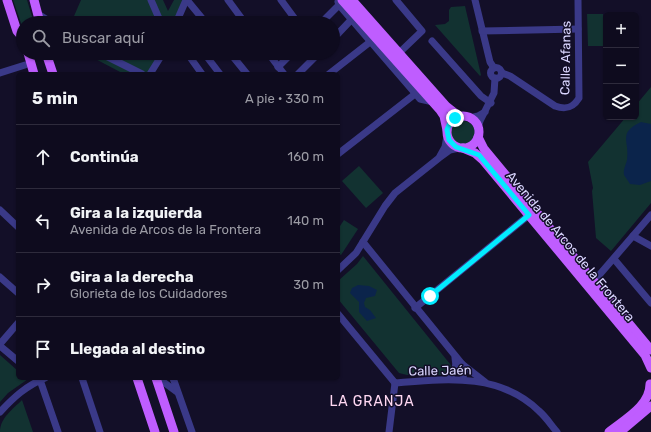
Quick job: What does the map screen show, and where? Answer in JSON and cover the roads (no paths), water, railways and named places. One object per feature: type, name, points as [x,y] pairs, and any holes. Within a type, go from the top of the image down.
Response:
[{"type":"main road","points":[[34,0],[38,16]]},
{"type":"main road","points":[[352,0],[446,106],[460,117]]},
{"type":"main road","points":[[340,2],[433,102],[444,116],[447,133],[452,144],[461,148],[472,146],[478,133],[475,122],[470,118],[460,117],[452,121],[447,133]]},
{"type":"main road","points":[[8,3],[16,28]]},
{"type":"main road","points":[[48,60],[52,72]]},
{"type":"main road","name":"Avenida de Arcos de la Frontera","points":[[478,133],[484,149],[651,350]]},
{"type":"main road","name":"Avenida de Arcos de la Frontera","points":[[461,148],[479,155],[645,355],[651,369],[650,391],[644,403],[609,432]]},
{"type":"main road","points":[[138,380],[155,432]]},
{"type":"main road","points":[[158,380],[174,432]]},
{"type":"main road","points":[[620,432],[651,406]]},
{"type":"street","points":[[0,0],[8,3]]},
{"type":"street","points":[[151,0],[158,16]]},
{"type":"street","points":[[180,16],[187,0],[200,16]]},
{"type":"street","points":[[228,0],[240,16]]},
{"type":"street","points":[[281,0],[293,16]]},
{"type":"street","points":[[396,0],[422,31],[399,53]]},
{"type":"street","points":[[475,0],[490,62],[494,68]]},
{"type":"street","name":"Calle Afanas","points":[[502,73],[510,76],[555,106],[568,108],[575,105],[579,98],[578,0]]},
{"type":"street","points":[[327,16],[340,2],[351,20],[415,94],[420,99],[433,102]]},
{"type":"street","points":[[340,32],[351,20]]},
{"type":"street","points":[[482,31],[578,29]]},
{"type":"street","points":[[432,41],[481,96],[491,103]]},
{"type":"street","points":[[332,72],[370,42]]},
{"type":"street","points":[[114,60],[138,72]]},
{"type":"street","points":[[151,72],[159,60]]},
{"type":"street","points":[[192,60],[201,72]]},
{"type":"street","points":[[209,60],[218,72]]},
{"type":"street","points":[[236,60],[245,72]]},
{"type":"street","points":[[273,60],[282,72]]},
{"type":"street","points":[[278,67],[285,60]]},
{"type":"street","points":[[300,72],[312,60]]},
{"type":"street","points":[[0,73],[30,63]]},
{"type":"street","points":[[494,68],[500,68],[502,73],[501,77],[495,78]]},
{"type":"street","points":[[478,133],[494,93],[495,78],[491,73],[494,68]]},
{"type":"street","points":[[340,152],[415,94]]},
{"type":"street","points":[[470,118],[486,112]]},
{"type":"street","points":[[438,158],[445,147],[447,133]]},
{"type":"street","points":[[340,268],[356,253],[385,206],[395,193],[438,158],[461,148]]},
{"type":"street","points":[[0,210],[16,225]]},
{"type":"street","points":[[415,308],[529,215]]},
{"type":"street","points":[[594,281],[651,215]]},
{"type":"street","points":[[633,236],[651,246]]},
{"type":"street","points":[[363,242],[454,356],[459,365],[463,379]]},
{"type":"street","points":[[614,258],[651,303]]},
{"type":"street","points":[[0,278],[16,291]]},
{"type":"street","name":"Calle Jaén","points":[[340,316],[395,383],[463,379],[502,387],[519,396],[539,411],[557,432]]},
{"type":"street","points":[[16,325],[0,345],[16,359]]},
{"type":"street","points":[[449,379],[459,365]]},
{"type":"street","points":[[459,365],[487,383]]},
{"type":"street","points":[[0,412],[26,386],[39,380]]},
{"type":"street","points":[[41,380],[58,432]]},
{"type":"street","points":[[83,380],[100,432]]},
{"type":"street","points":[[161,380],[170,385],[179,396]]},
{"type":"street","points":[[174,380],[192,432]]},
{"type":"street","points":[[389,432],[395,383]]},
{"type":"water","points":[[641,122],[651,124],[651,181],[640,185],[630,184],[624,175],[624,169],[627,160],[627,134],[629,130]]},
{"type":"water","points":[[358,285],[369,286],[377,290],[375,296],[366,298],[364,303],[365,307],[370,310],[376,318],[367,321],[359,312],[359,302],[350,293],[352,288]]},
{"type":"district","name":"LA GRANJA","points":[[372,401]]}]
